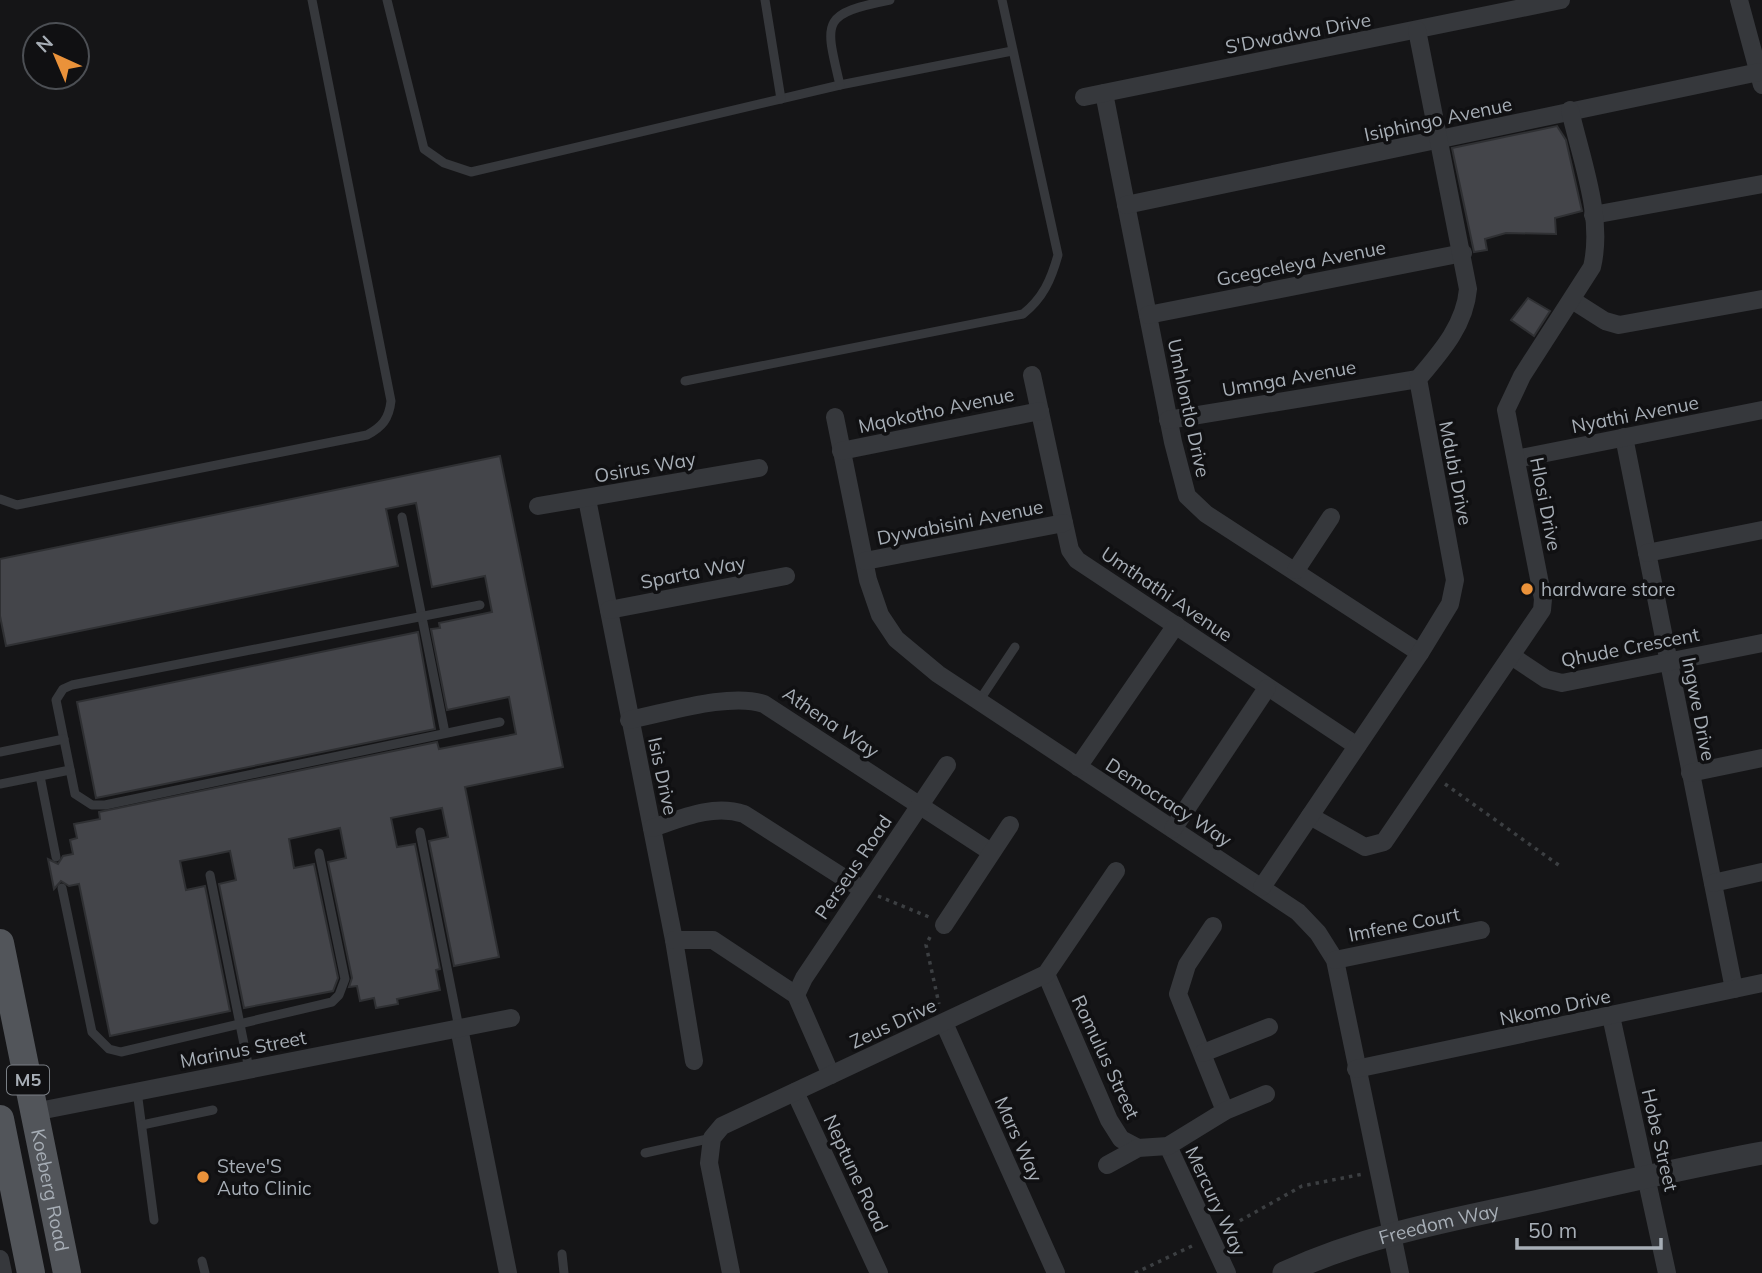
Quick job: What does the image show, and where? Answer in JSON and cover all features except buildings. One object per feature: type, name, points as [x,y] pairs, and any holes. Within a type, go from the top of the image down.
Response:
[{"type":"main road","name":"Koeberg Road","points":[[0,943],[67,1273]]},
{"type":"main road","name":"Koeberg Road","points":[[0,1119],[31,1273]]},
{"type":"street","name":"S'Dwadwa Drive","points":[[1084,97],[1561,0]]},
{"type":"street","points":[[1739,0],[1761,78]]},
{"type":"street","points":[[1417,30],[1468,289],[1466,308],[1445,346],[1418,379]]},
{"type":"street","name":"Isiphingo Avenue","points":[[1126,205],[1439,141],[1570,110],[1761,78]]},
{"type":"street","name":"Umhlontlo Drive","points":[[1104,93],[1181,481],[1194,505],[1420,653]]},
{"type":"street","name":"Hlosi Drive","points":[[1310,816],[1356,844],[1374,847],[1384,842],[1537,622],[1543,599],[1506,410],[1509,400],[1592,267],[1597,250],[1593,215],[1570,110]]},
{"type":"street","points":[[1593,215],[1762,184]]},
{"type":"street","name":"Gcegceleya Avenue","points":[[1148,315],[1463,253]]},
{"type":"street","points":[[1573,300],[1605,321],[1619,325],[1762,299]]},
{"type":"street","name":"Umthathi Avenue","points":[[1032,375],[1070,550],[1077,559],[1357,746]]},
{"type":"street","name":"Umnga Avenue","points":[[1168,420],[1418,379]]},
{"type":"street","name":"Mdubi Drive","points":[[1262,887],[1420,653],[1450,604],[1455,580],[1418,379]]},
{"type":"street","name":"Nyathi Avenue","points":[[1516,459],[1762,410]]},
{"type":"street","name":"Mqokotho Avenue","points":[[841,451],[1040,411]]},
{"type":"street","name":"Democracy Way","points":[[835,417],[865,561],[880,615],[896,639],[938,674],[1262,887],[1308,921],[1335,960],[1400,1273]]},
{"type":"street","name":"Ingwe Drive","points":[[1624,437],[1734,989]]},
{"type":"street","name":"Osirus Way","points":[[538,506],[759,468]]},
{"type":"street","name":"Isis Drive","points":[[587,499],[674,940],[694,1061]]},
{"type":"street","points":[[1296,570],[1331,517]]},
{"type":"street","name":"Dywabisini Avenue","points":[[865,561],[1064,523]]},
{"type":"street","points":[[1647,553],[1762,530]]},
{"type":"street","name":"Sparta Way","points":[[609,610],[786,576]]},
{"type":"street","points":[[1078,767],[1176,625]]},
{"type":"street","name":"Qhude Crescent","points":[[1513,657],[1546,679],[1562,683],[1762,643]]},
{"type":"street","points":[[1173,830],[1267,688]]},
{"type":"street","name":"Athena Way","points":[[629,720],[751,699],[764,704],[991,852]]},
{"type":"street","points":[[1690,773],[1762,758]]},
{"type":"street","name":"Perseus Road","points":[[796,995],[798,986],[947,765]]},
{"type":"street","points":[[652,828],[712,810],[730,810],[744,814],[863,890]]},
{"type":"street","points":[[941,923],[1010,825]]},
{"type":"street","points":[[1046,974],[1116,871]]},
{"type":"street","points":[[1713,883],[1762,872]]},
{"type":"street","points":[[1213,926],[1187,965],[1178,994],[1225,1111]]},
{"type":"street","name":"Imfene Court","points":[[1335,960],[1481,930]]},
{"type":"street","points":[[674,940],[713,940],[796,995],[831,1075]]},
{"type":"street","name":"Zeus Drive","points":[[712,1138],[731,1119],[1046,974]]},
{"type":"street","name":"Romulus Street","points":[[1046,974],[1109,1120],[1121,1139],[1138,1148]]},
{"type":"street","name":"Nkomo Drive","points":[[1356,1069],[1762,983]]},
{"type":"street","name":"Hobe Street","points":[[1611,1016],[1667,1273]]},
{"type":"street","name":"Marinus Street","points":[[34,1112],[511,1018]]},
{"type":"street","name":"Mars Way","points":[[944,1023],[1056,1273]]},
{"type":"street","points":[[1203,1053],[1269,1027]]},
{"type":"street","points":[[459,1028],[508,1273]]},
{"type":"street","name":"Neptune Road","points":[[795,1091],[878,1273]]},
{"type":"street","points":[[1107,1165],[1138,1148],[1168,1146],[1225,1111],[1266,1094]]},
{"type":"street","points":[[712,1138],[709,1163],[712,1185],[731,1273]]},
{"type":"street","name":"Mercury Way","points":[[1168,1146],[1227,1273]]},
{"type":"street","name":"Freedom Way","points":[[1284,1273],[1332,1251],[1392,1232],[1647,1174],[1762,1153]]},
{"type":"street","points":[[0,1259],[3,1273]]},
{"type":"lane","points":[[0,499],[17,505],[367,435],[381,428],[390,414],[391,401],[312,0]]},
{"type":"lane","points":[[387,0],[424,149],[444,163],[471,172],[840,85],[1012,51]]},
{"type":"lane","points":[[765,0],[782,99]]},
{"type":"lane","points":[[840,85],[829,36],[831,27],[852,8],[890,0]]},
{"type":"lane","points":[[685,381],[1023,314],[1038,302],[1051,279],[1058,255],[1002,0]]},
{"type":"lane","points":[[402,517],[446,733]]},
{"type":"lane","points":[[481,605],[72,685],[63,689],[56,700],[75,794],[92,805],[105,805],[500,722]]},
{"type":"lane","points":[[979,701],[1015,647]]},
{"type":"lane","points":[[0,752],[64,739]]},
{"type":"lane","points":[[0,784],[70,770]]},
{"type":"lane","points":[[40,776],[56,857]]},
{"type":"lane","points":[[420,832],[459,1028]]},
{"type":"lane","points":[[62,888],[92,1032],[109,1049],[121,1052],[332,1002],[340,995],[345,978],[319,853]]},
{"type":"lane","points":[[210,876],[249,1069]]},
{"type":"lane","points":[[137,1091],[154,1220]]},
{"type":"lane","points":[[142,1125],[213,1110]]},
{"type":"lane","name":"Zeus Drive","points":[[645,1153],[712,1138]]},
{"type":"lane","points":[[562,1254],[564,1273]]},
{"type":"lane","points":[[202,1261],[205,1273]]},
{"type":"path","points":[[1432,775],[1560,866]]},
{"type":"path","points":[[863,890],[941,923],[926,945],[944,1023]]},
{"type":"path","points":[[1135,1273],[1210,1237],[1302,1186],[1379,1170]]},
{"type":"place","name":"hardware store","points":[[1527,589]]},
{"type":"place","name":"Steve'S Auto Clinic","points":[[203,1177]]}]
